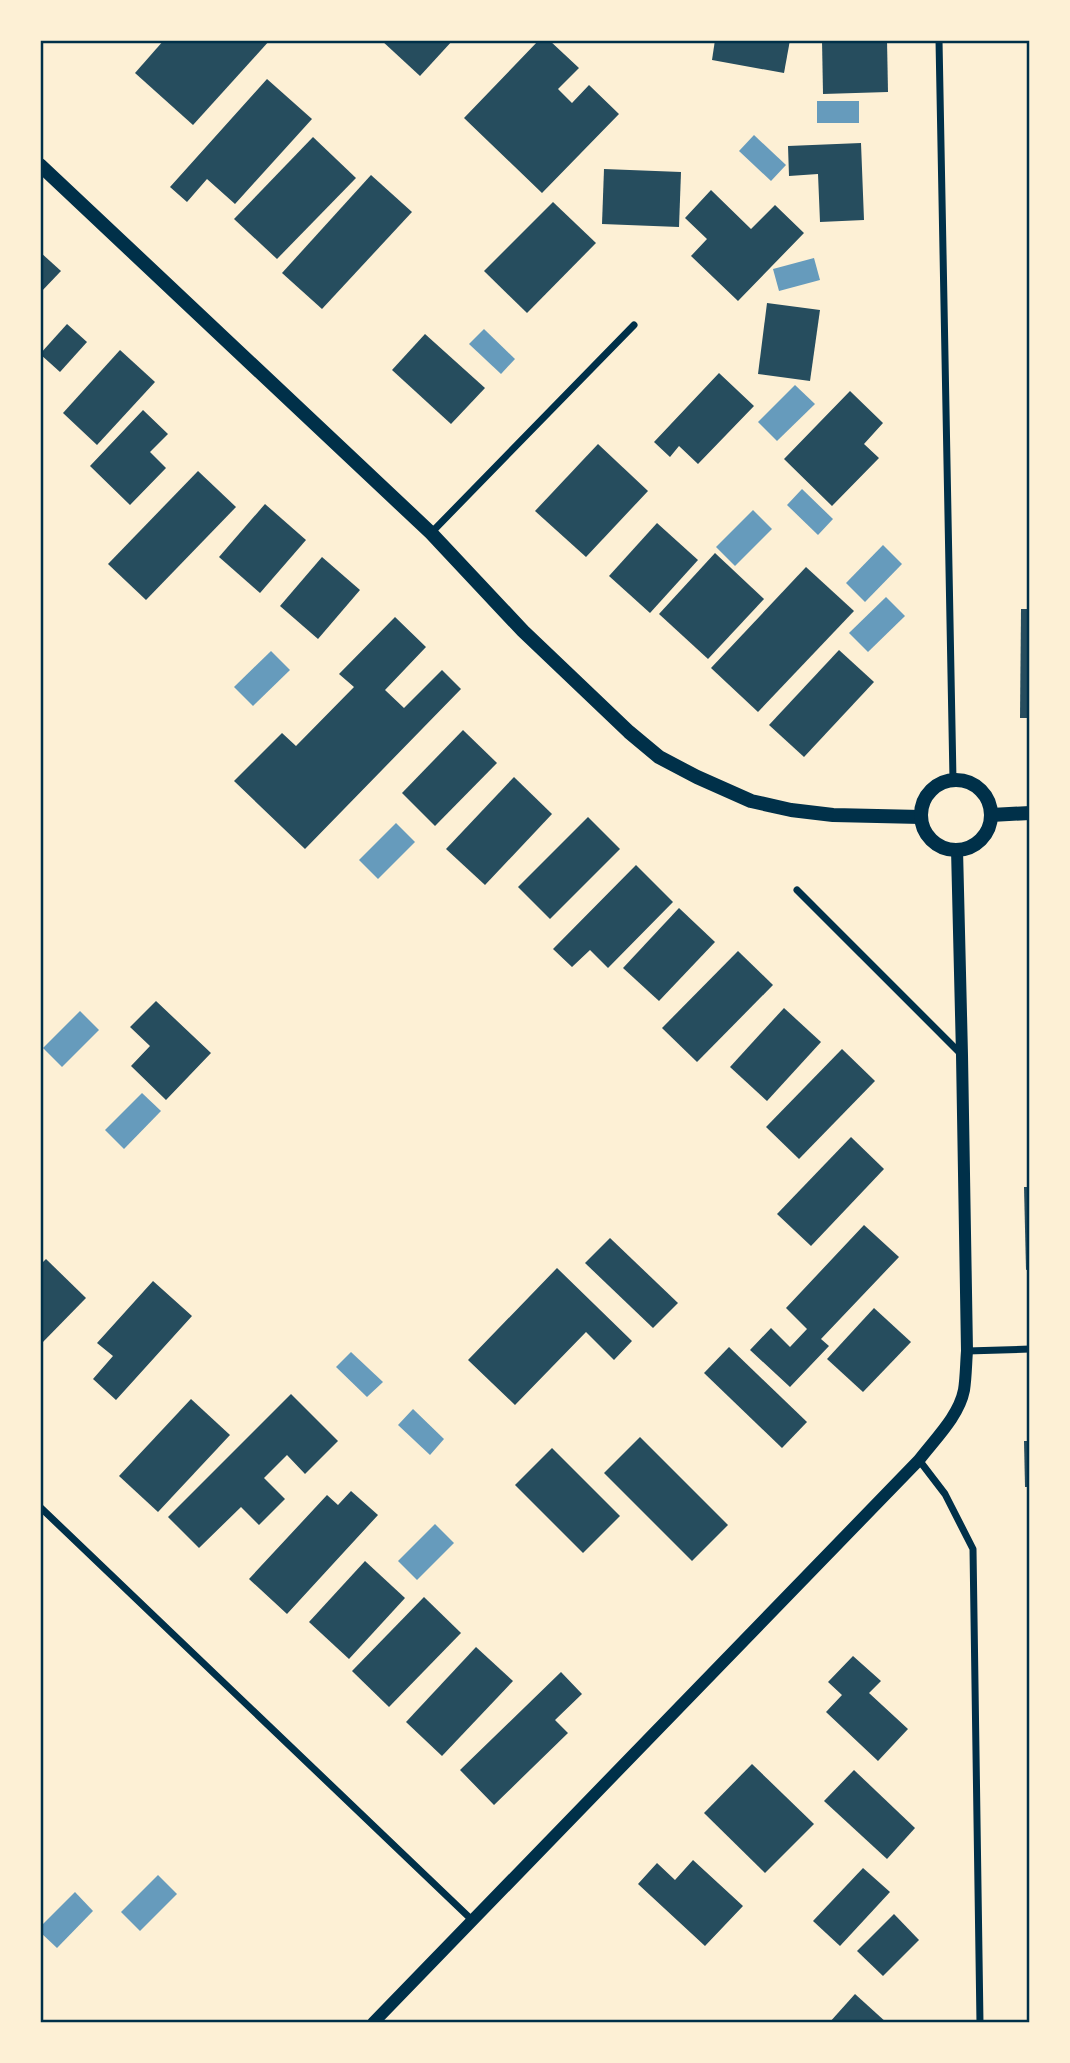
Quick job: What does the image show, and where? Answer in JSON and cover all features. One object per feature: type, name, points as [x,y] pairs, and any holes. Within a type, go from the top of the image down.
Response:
[{"type":"main road","points":[[40,165],[431,533],[523,631],[629,733],[659,757],[751,801],[790,810],[833,815],[921,817]]},
{"type":"main road","points":[[953,780],[972,783],[980,789],[986,797],[991,815],[984,835],[977,843],[967,848],[946,848],[929,837],[923,828],[922,806],[926,796],[942,782],[953,780]]},
{"type":"main road","points":[[991,815],[1030,813]]},
{"type":"street","points":[[939,40],[953,780]]},
{"type":"street","points":[[431,533],[634,325]]},
{"type":"street","points":[[373,2023],[919,1460],[960,1403],[967,1351],[957,849]]},
{"type":"street","points":[[797,890],[962,1055]]},
{"type":"street","points":[[967,1351],[1030,1349]]},
{"type":"street","points":[[919,1460],[945,1494],[973,1549],[980,2023]]},
{"type":"street","points":[[40,1507],[472,1920]]},
{"type":"water","points":[[817,101],[859,101],[859,123],[817,123]]},
{"type":"water","points":[[754,135],[786,165],[771,181],[739,151]]},
{"type":"water","points":[[814,258],[820,280],[779,291],[773,269]]},
{"type":"water","points":[[484,329],[515,359],[501,374],[469,344]]},
{"type":"water","points":[[795,385],[815,404],[777,441],[758,422]]},
{"type":"water","points":[[802,489],[833,519],[818,535],[787,505]]},
{"type":"water","points":[[753,510],[772,529],[735,566],[716,547]]},
{"type":"water","points":[[883,545],[902,564],[865,602],[846,583]]},
{"type":"water","points":[[886,597],[905,616],[868,652],[849,633]]},
{"type":"water","points":[[271,651],[290,670],[253,706],[234,687]]},
{"type":"water","points":[[396,823],[415,842],[378,879],[359,860]]},
{"type":"water","points":[[80,1011],[99,1030],[62,1067],[43,1048]]},
{"type":"water","points":[[142,1093],[161,1111],[124,1149],[105,1130]]},
{"type":"water","points":[[351,1352],[383,1382],[367,1397],[336,1367]]},
{"type":"water","points":[[413,1409],[444,1439],[430,1455],[398,1425]]},
{"type":"water","points":[[435,1524],[454,1543],[417,1580],[398,1561]]},
{"type":"water","points":[[158,1875],[177,1894],[140,1931],[121,1912]]},
{"type":"water","points":[[75,1892],[93,1911],[57,1948],[40,1932],[40,1927]]},
{"type":"building","points":[[164,40],[270,40],[193,125],[135,73]]},
{"type":"building","points":[[381,40],[453,40],[420,76]]},
{"type":"building","points":[[539,40],[549,40],[579,68],[558,89],[572,103],[589,85],[619,114],[542,193],[464,118]]},
{"type":"building","points":[[715,40],[790,40],[784,73],[712,60]]},
{"type":"building","points":[[822,40],[887,40],[888,92],[823,94]]},
{"type":"building","points":[[267,79],[312,119],[235,204],[207,179],[187,202],[170,187]]},
{"type":"building","points":[[313,137],[356,178],[277,259],[234,219]]},
{"type":"building","points":[[861,143],[864,220],[820,222],[818,174],[789,176],[788,146]]},
{"type":"building","points":[[604,169],[681,172],[679,227],[602,224]]},
{"type":"building","points":[[371,175],[412,212],[322,309],[282,273]]},
{"type":"building","points":[[711,190],[751,229],[775,205],[804,233],[738,301],[691,256],[707,239],[685,218]]},
{"type":"building","points":[[553,202],[596,243],[527,313],[484,271]]},
{"type":"building","points":[[40,252],[61,271],[40,293]]},
{"type":"building","points":[[767,303],[820,310],[810,381],[758,374]]},
{"type":"building","points":[[67,324],[87,342],[60,372],[40,354]]},
{"type":"building","points":[[425,334],[485,388],[451,424],[392,370]]},
{"type":"building","points":[[120,350],[155,382],[97,445],[63,413]]},
{"type":"building","points":[[719,373],[754,406],[698,464],[679,446],[670,457],[654,442]]},
{"type":"building","points":[[850,391],[883,423],[864,444],[879,458],[832,506],[784,459]]},
{"type":"building","points":[[143,410],[168,434],[150,452],[166,468],[130,505],[90,466]]},
{"type":"building","points":[[598,444],[648,491],[586,557],[535,511]]},
{"type":"building","points":[[198,471],[236,507],[146,600],[108,564]]},
{"type":"building","points":[[265,504],[306,540],[260,593],[219,557]]},
{"type":"building","points":[[657,523],[698,560],[650,613],[609,576]]},
{"type":"building","points":[[715,553],[764,599],[708,659],[659,614]]},
{"type":"building","points":[[322,557],[360,590],[318,639],[280,606]]},
{"type":"building","points":[[806,567],[854,611],[758,712],[711,668]]},
{"type":"building","points":[[1021,609],[1030,609],[1030,718],[1020,718]]},
{"type":"building","points":[[395,617],[426,647],[385,690],[404,708],[442,670],[461,689],[305,849],[234,781],[282,733],[296,746],[354,687],[339,674]]},
{"type":"building","points":[[839,650],[874,682],[804,757],[769,725]]},
{"type":"building","points":[[463,730],[497,763],[435,826],[402,793]]},
{"type":"building","points":[[514,777],[552,814],[485,885],[446,849]]},
{"type":"building","points":[[588,817],[620,849],[550,919],[518,887]]},
{"type":"building","points":[[636,865],[673,902],[608,968],[590,950],[572,967],[553,949]]},
{"type":"building","points":[[679,908],[715,942],[659,1001],[623,968]]},
{"type":"building","points":[[738,951],[773,985],[697,1062],[662,1028]]},
{"type":"building","points":[[156,1001],[211,1053],[166,1100],[131,1066],[150,1046],[130,1027]]},
{"type":"building","points":[[784,1008],[821,1042],[767,1101],[730,1067]]},
{"type":"building","points":[[842,1049],[875,1081],[799,1159],[766,1127]]},
{"type":"building","points":[[851,1137],[884,1169],[811,1246],[777,1214]]},
{"type":"building","points":[[1024,1187],[1030,1187],[1030,1269],[1026,1270]]},
{"type":"building","points":[[864,1225],[899,1257],[821,1339],[829,1346],[790,1387],[750,1350],[771,1328],[790,1347],[807,1329],[786,1308]]},
{"type":"building","points":[[610,1238],[678,1303],[653,1328],[585,1263]]},
{"type":"building","points":[[46,1259],[86,1298],[40,1345],[40,1265]]},
{"type":"building","points":[[557,1268],[632,1341],[614,1360],[586,1332],[515,1405],[468,1360]]},
{"type":"building","points":[[153,1281],[192,1316],[116,1400],[93,1379],[113,1356],[97,1343]]},
{"type":"building","points":[[874,1308],[911,1342],[863,1392],[827,1359]]},
{"type":"building","points":[[729,1347],[807,1422],[782,1448],[704,1373]]},
{"type":"building","points":[[291,1394],[338,1441],[305,1474],[287,1455],[264,1478],[285,1499],[259,1525],[241,1507],[199,1548],[168,1517]]},
{"type":"building","points":[[191,1399],[230,1435],[158,1512],[119,1476]]},
{"type":"building","points":[[640,1437],[728,1525],[692,1561],[604,1473]]},
{"type":"building","points":[[1024,1441],[1030,1441],[1030,1487],[1025,1487]]},
{"type":"building","points":[[552,1448],[620,1516],[583,1553],[515,1485]]},
{"type":"building","points":[[351,1491],[378,1515],[287,1614],[249,1579],[327,1495],[338,1505]]},
{"type":"building","points":[[365,1561],[405,1598],[349,1659],[309,1622]]},
{"type":"building","points":[[424,1597],[461,1633],[389,1707],[352,1671]]},
{"type":"building","points":[[476,1647],[513,1681],[442,1756],[406,1722]]},
{"type":"building","points":[[853,1656],[881,1681],[869,1693],[908,1729],[878,1761],[826,1712],[842,1695],[828,1682]]},
{"type":"building","points":[[561,1672],[582,1694],[555,1720],[568,1733],[494,1805],[460,1770]]},
{"type":"building","points":[[752,1764],[814,1824],[765,1873],[704,1813]]},
{"type":"building","points":[[854,1770],[915,1828],[887,1859],[824,1801]]},
{"type":"building","points":[[693,1860],[743,1906],[705,1946],[638,1884],[657,1863],[675,1880]]},
{"type":"building","points":[[863,1868],[890,1892],[840,1946],[813,1921]]},
{"type":"building","points":[[894,1914],[919,1940],[883,1976],[857,1951]]},
{"type":"building","points":[[855,1994],[887,2023],[829,2023]]}]
